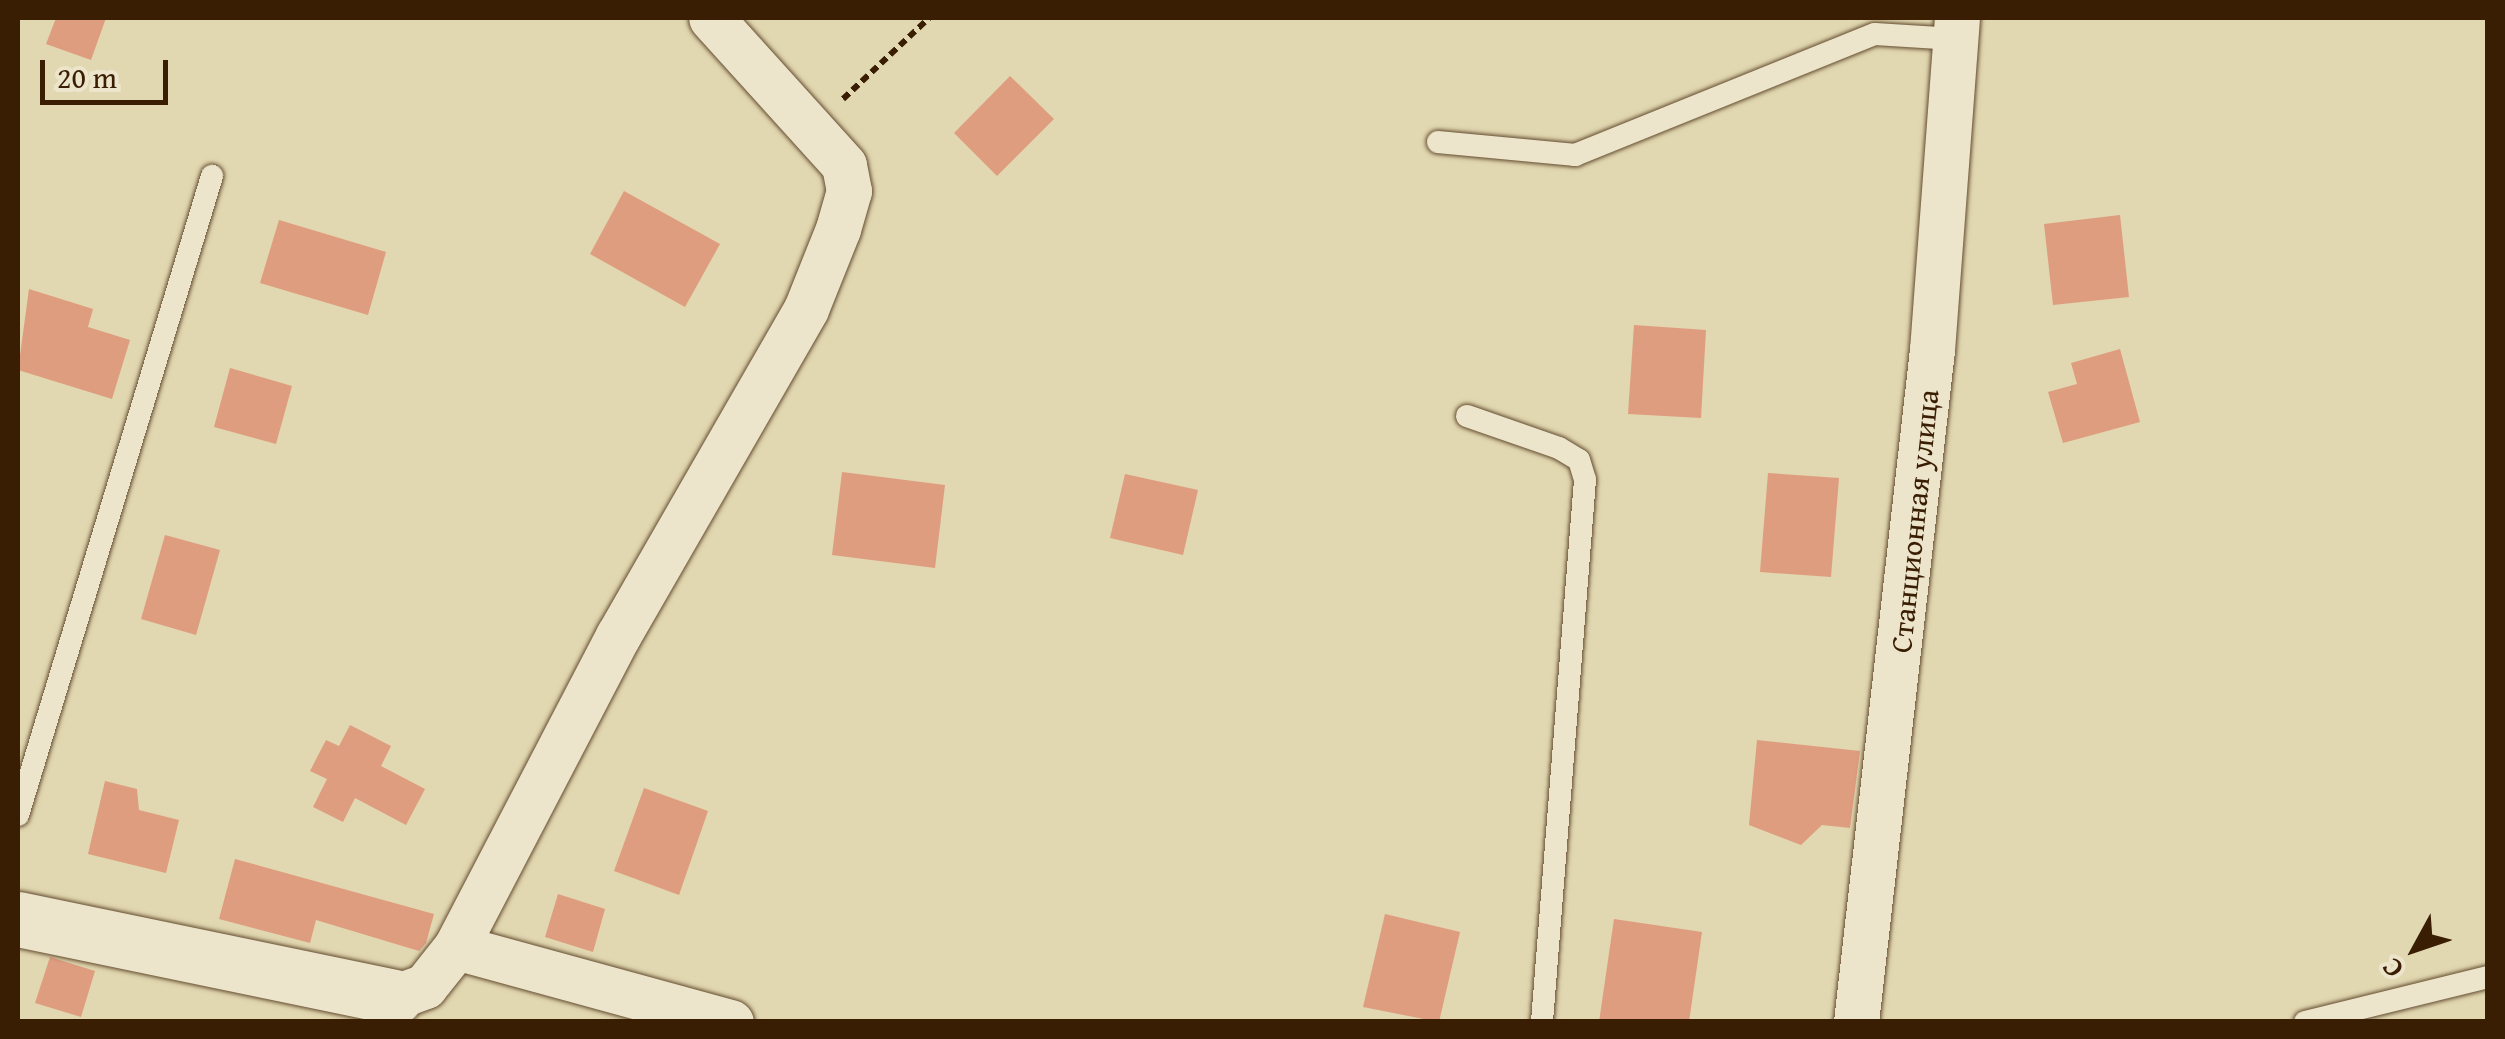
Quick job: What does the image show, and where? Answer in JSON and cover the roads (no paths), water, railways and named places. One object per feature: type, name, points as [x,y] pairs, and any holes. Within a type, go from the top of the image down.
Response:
[{"type":"street","points":[[18,919],[395,998],[435,978],[456,948],[618,636],[806,309],[849,191],[844,165],[814,127],[711,18]]},
{"type":"street","name":"Станционная улица","points":[[1856,1022],[1932,350],[1956,28]]},
{"type":"street","points":[[456,948],[731,1022]]},
{"type":"lane","points":[[1438,142],[1575,155],[1875,34],[1956,28]]},
{"type":"lane","points":[[18,816],[212,176]]},
{"type":"lane","points":[[1467,416],[1559,448],[1579,460],[1585,480],[1542,1022]]},
{"type":"lane","points":[[2305,1022],[2488,978]]}]
